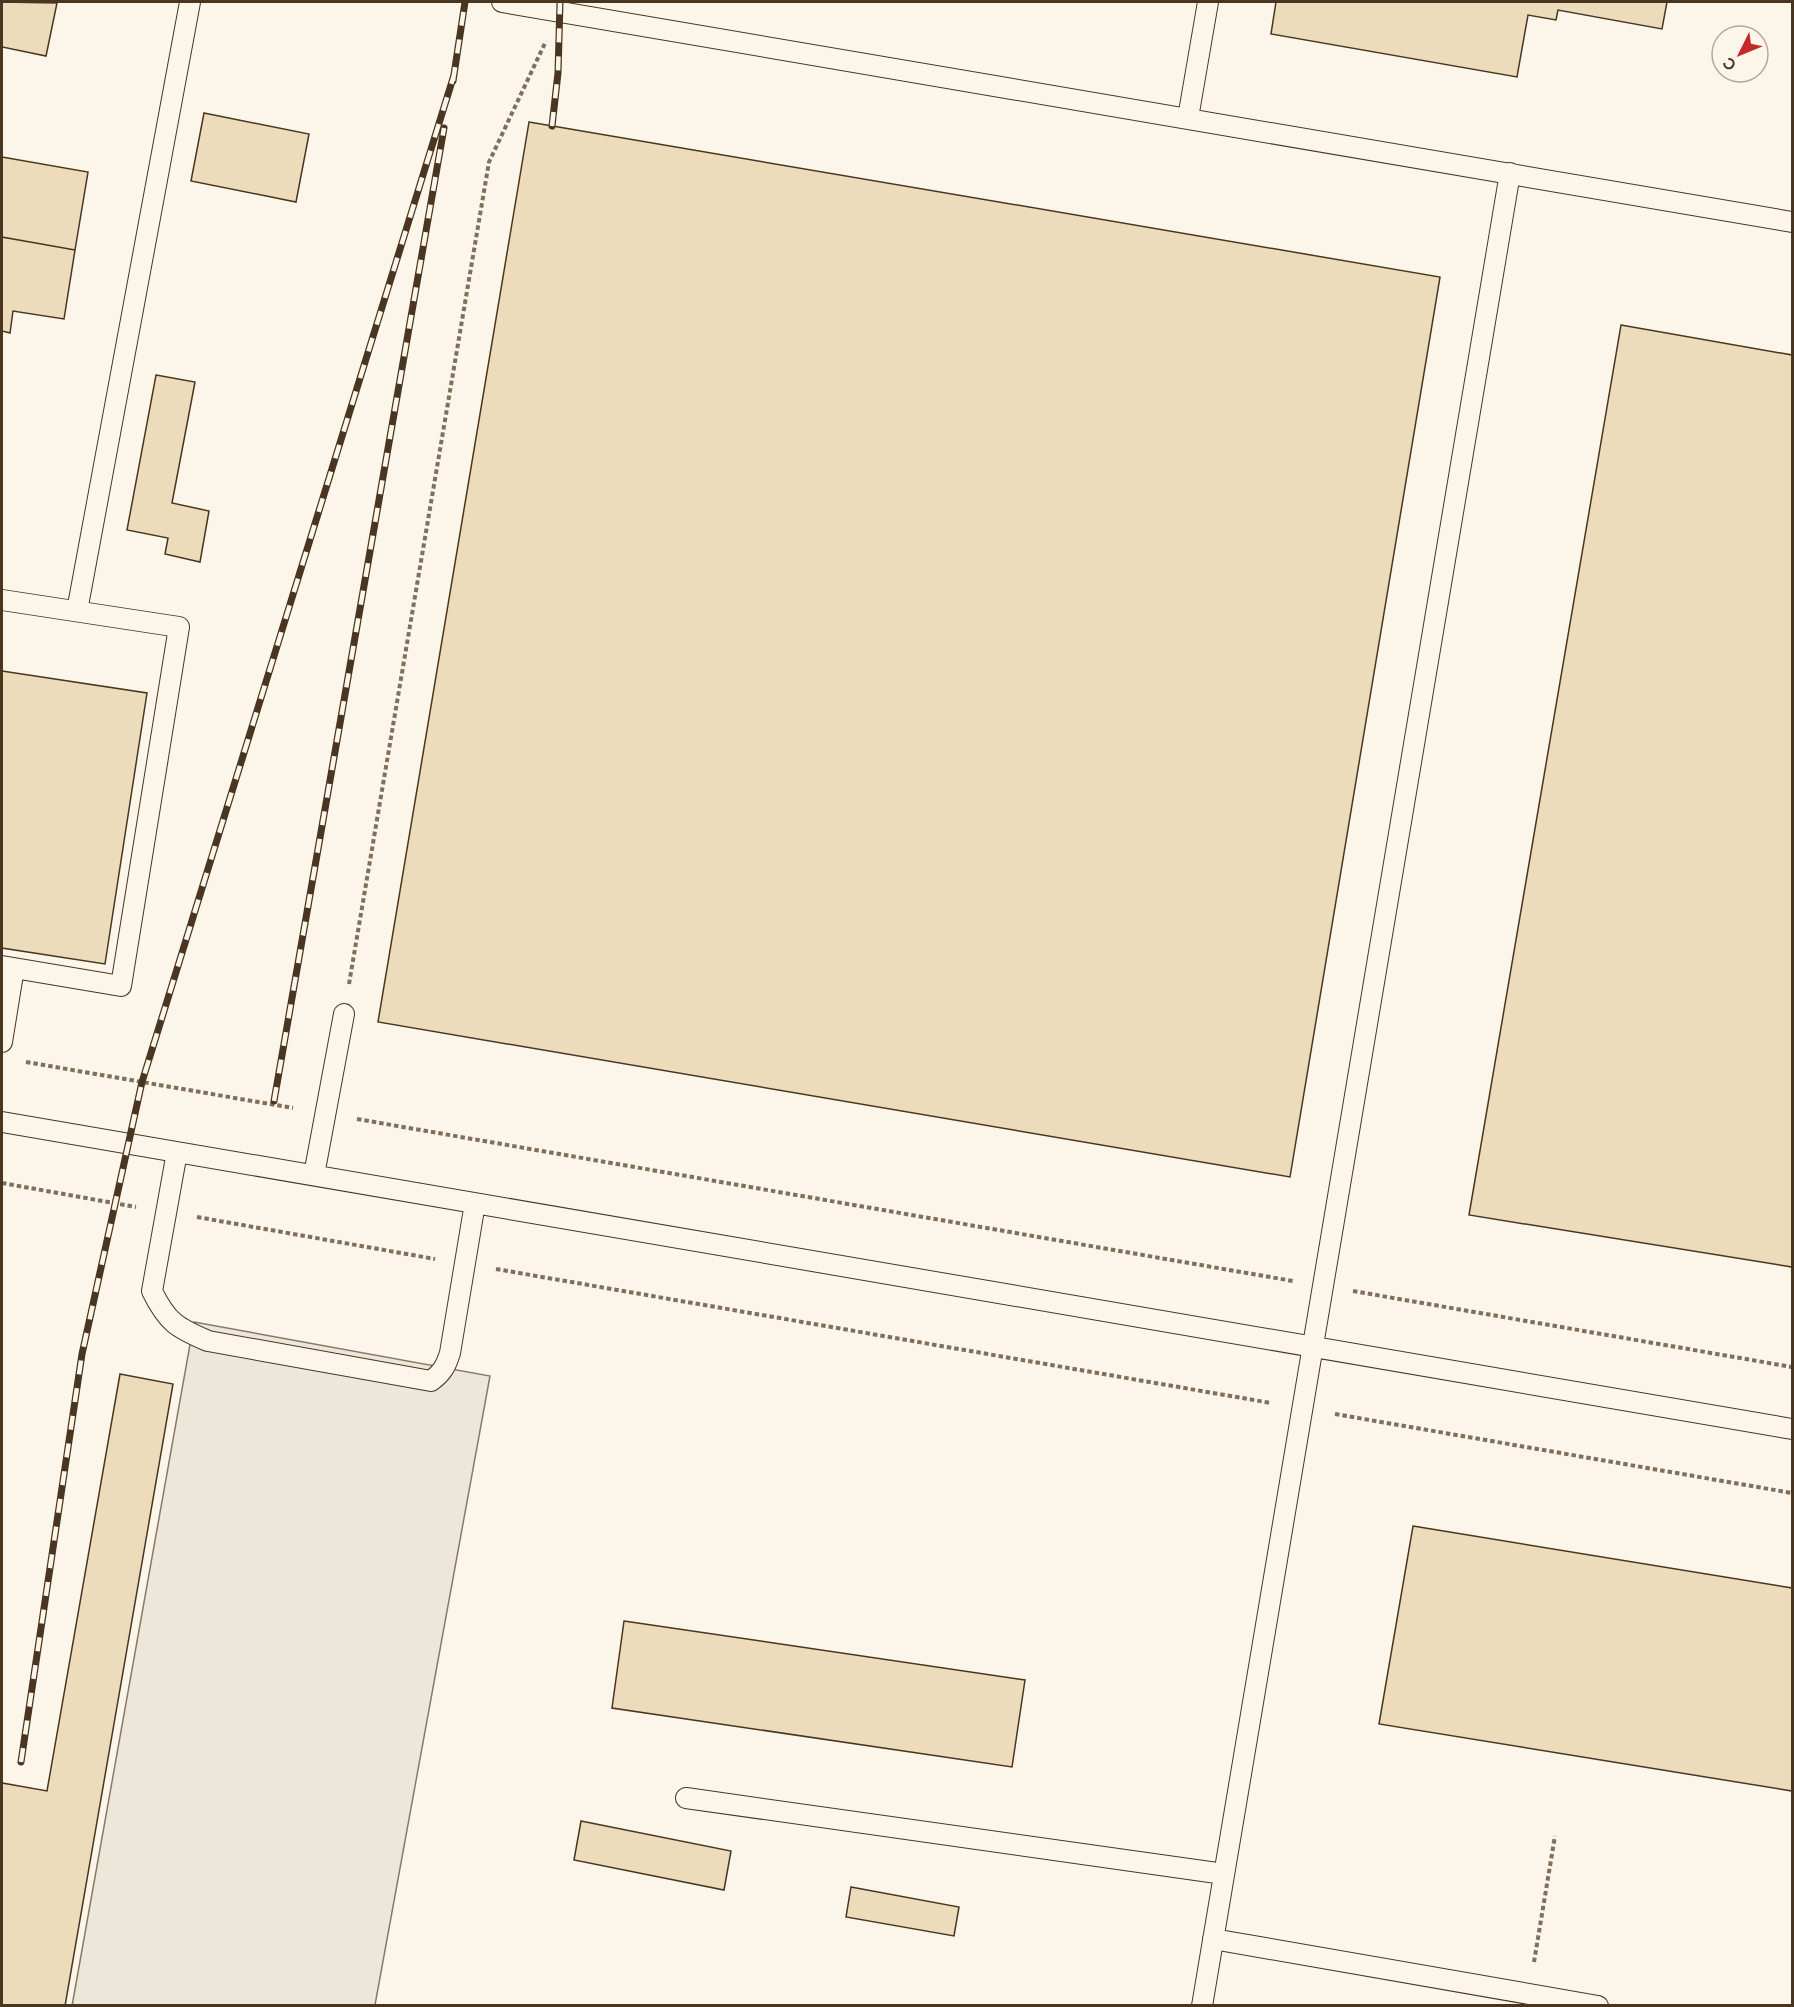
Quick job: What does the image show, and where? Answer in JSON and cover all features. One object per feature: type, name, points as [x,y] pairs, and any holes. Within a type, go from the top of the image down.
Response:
[{"type":"lane","points":[[77,612],[190,2]]},
{"type":"lane","points":[[502,2],[1792,222]]},
{"type":"lane","points":[[1188,118],[1208,2]]},
{"type":"lane","points":[[1202,2006],[1510,173]]},
{"type":"lane","points":[[2,600],[179,627],[121,986],[8,967],[2,1042]]},
{"type":"lane","points":[[314,1175],[344,1014]]},
{"type":"lane","points":[[2,1122],[1792,1430]]},
{"type":"lane","points":[[177,1152],[152,1291],[162,1311],[180,1329],[208,1341],[407,1377],[431,1381],[446,1365],[450,1353],[475,1203]]},
{"type":"lane","points":[[686,1798],[1224,1874]]},
{"type":"lane","points":[[1213,1939],[1598,2006]]},
{"type":"path","points":[[344,1014],[489,162],[560,11]]},
{"type":"path","points":[[25,1062],[1792,1367]]},
{"type":"path","points":[[2,1183],[1792,1493]]},
{"type":"path","points":[[1529,1994],[1555,1836]]},
{"type":"shaded area","points":[[194,1322],[490,1376],[375,2005],[72,2006]]},
{"type":"building","points":[[2,2],[57,3],[46,56],[2,47]]},
{"type":"building","points":[[1276,2],[1667,2],[1662,29],[1558,10],[1556,20],[1528,15],[1517,77],[1271,34]]},
{"type":"building","points":[[204,113],[309,134],[296,202],[191,181]]},
{"type":"building","points":[[529,122],[1440,277],[1290,1177],[378,1022]]},
{"type":"building","points":[[2,157],[88,172],[75,250],[2,237]]},
{"type":"building","points":[[2,237],[75,250],[64,319],[13,311],[10,333],[2,331]]},
{"type":"building","points":[[1621,325],[1792,355],[1792,1267],[1469,1215]]},
{"type":"building","points":[[156,375],[195,382],[172,503],[209,511],[200,562],[165,554],[168,538],[127,530]]},
{"type":"building","points":[[2,671],[147,693],[105,964],[2,948]]},
{"type":"building","points":[[120,1374],[173,1384],[65,2006],[2,2006],[2,1783],[47,1791]]},
{"type":"building","points":[[1413,1526],[1792,1588],[1792,1791],[1379,1724]]},
{"type":"building","points":[[624,1621],[1025,1680],[1012,1767],[612,1708]]},
{"type":"building","points":[[581,1821],[731,1851],[724,1890],[574,1860]]},
{"type":"building","points":[[851,1887],[959,1907],[954,1936],[846,1917]]},
{"type":"railway","points":[[453,81],[465,2]]},
{"type":"railway","points":[[552,126],[558,73],[560,2]]},
{"type":"railway","points":[[21,1762],[82,1354],[142,1082],[454,75]]},
{"type":"railway","points":[[274,1101],[444,128]]}]
